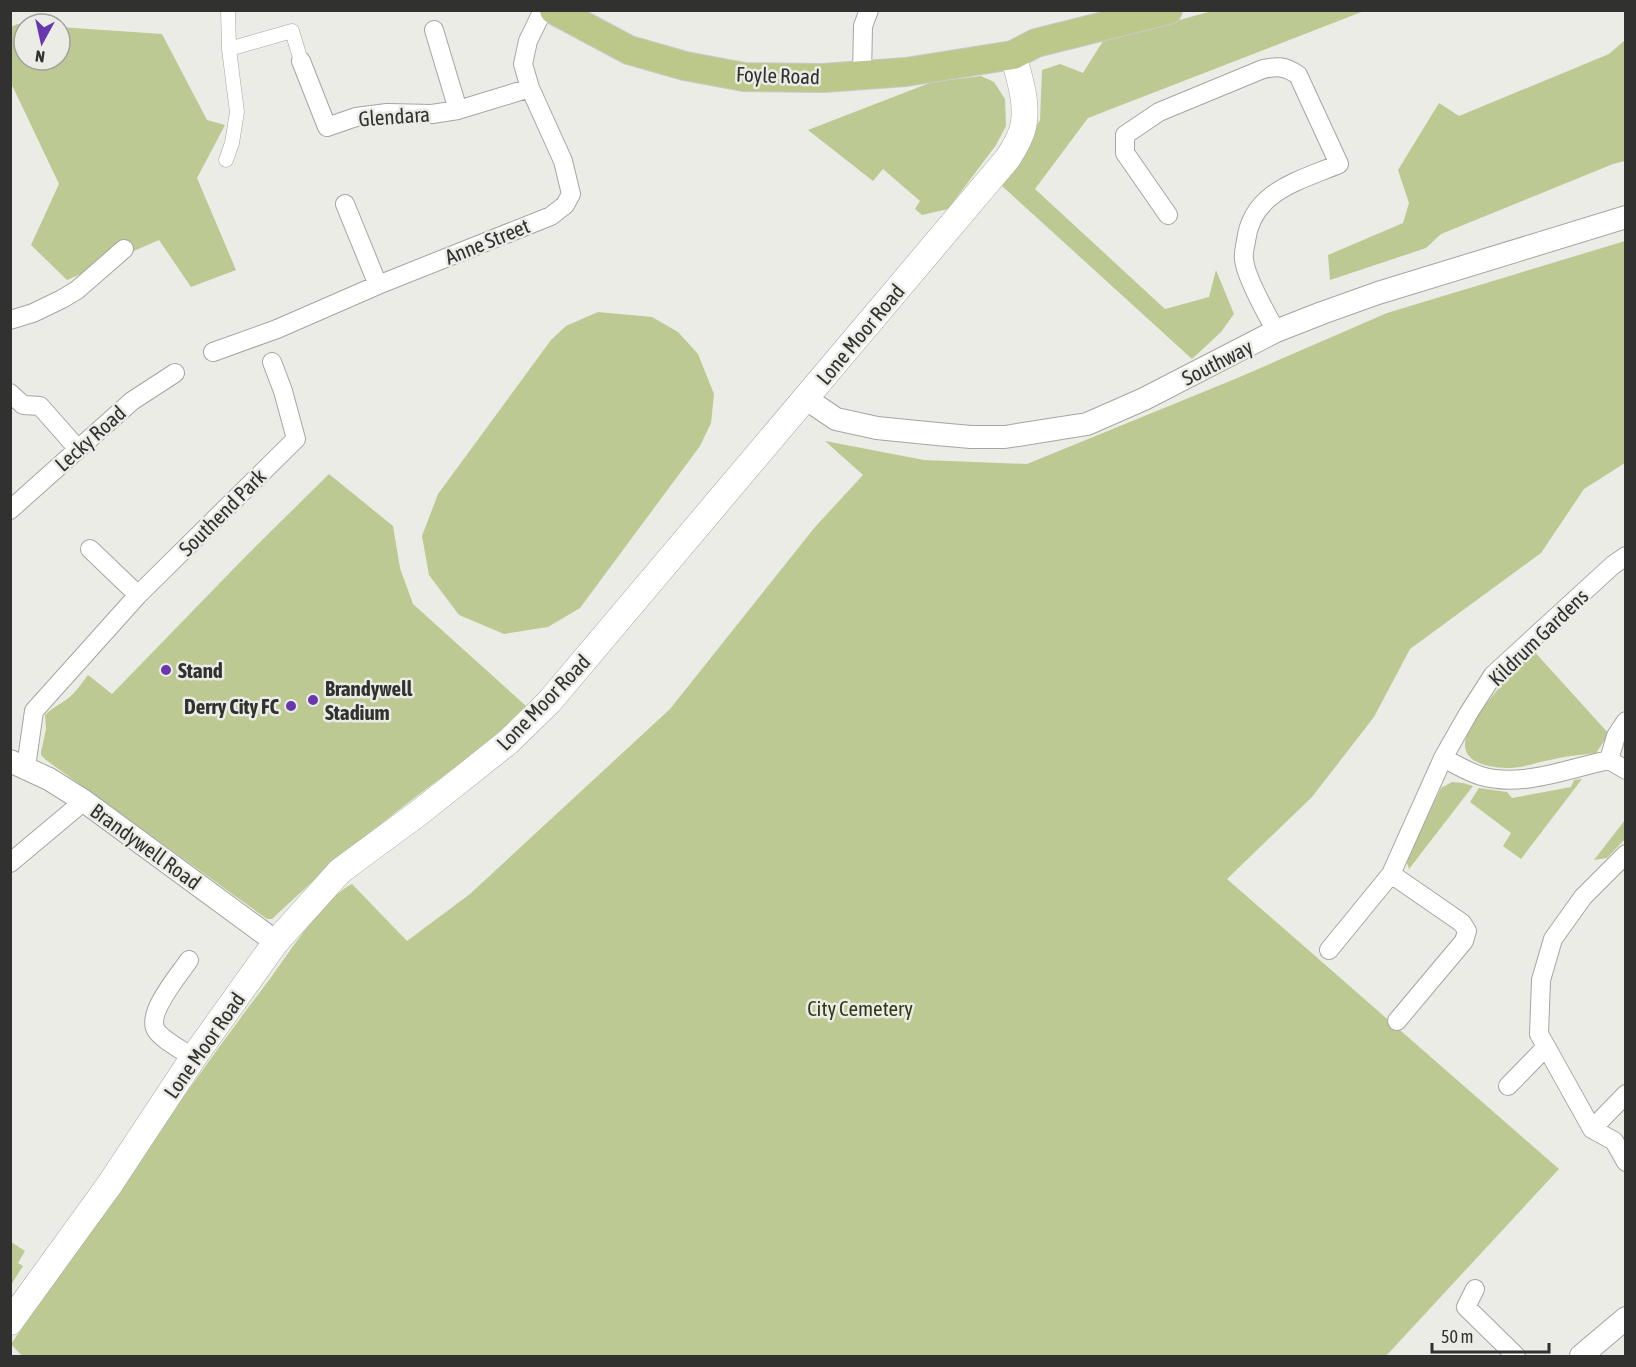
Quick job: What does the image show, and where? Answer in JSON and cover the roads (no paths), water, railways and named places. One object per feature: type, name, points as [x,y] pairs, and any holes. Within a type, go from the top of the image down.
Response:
[{"type":"main road","name":"Foyle Road","points":[[554,10],[630,50],[685,66],[744,77],[823,78],[906,72],[1013,55],[1036,43],[1168,10]]},
{"type":"main road","name":"Lone Moor Road","points":[[10,1322],[110,1184],[194,1058],[276,942],[340,871],[420,812],[508,742],[549,702],[1008,158],[1021,135],[1024,119],[1024,104],[1013,55]]},
{"type":"street","points":[[226,160],[232,143],[237,111],[229,49],[228,10]]},
{"type":"street","name":"Anne Street","points":[[213,352],[277,329],[378,285],[551,216],[565,205],[571,194],[563,161],[530,88],[523,64],[528,40],[543,10]]},
{"type":"street","points":[[862,74],[863,26],[869,10]]},
{"type":"street","points":[[434,30],[458,110]]},
{"type":"street","points":[[229,49],[292,31],[301,61]]},
{"type":"street","name":"Glendara","points":[[301,61],[327,126],[356,117],[387,113],[432,114],[458,110],[530,88]]},
{"type":"street","points":[[1168,215],[1125,153],[1125,135],[1159,112],[1263,69],[1287,67],[1298,75],[1339,164],[1279,190],[1263,202],[1253,215],[1247,233],[1244,260],[1254,287],[1276,331]]},
{"type":"street","points":[[345,204],[378,285]]},
{"type":"street","name":"Southway","points":[[806,398],[836,419],[877,428],[971,437],[1005,437],[1087,424],[1116,413],[1276,331],[1378,293],[1626,217]]},
{"type":"street","points":[[10,320],[33,313],[77,290],[124,249]]},
{"type":"street","name":"Southend Park","points":[[138,595],[296,439],[283,391],[272,362]]},
{"type":"street","name":"Lecky Road","points":[[10,510],[132,401],[175,373]]},
{"type":"street","points":[[10,393],[22,405],[40,406],[78,449]]},
{"type":"street","points":[[18,764],[34,711],[138,595],[90,549]]},
{"type":"street","name":"Kildrum Gardens","points":[[1329,950],[1391,874],[1443,758],[1494,675],[1613,565],[1626,556]]},
{"type":"street","points":[[1610,760],[1616,736],[1626,721]]},
{"type":"street","points":[[1443,758],[1481,776],[1506,779],[1537,776],[1610,760],[1626,770]]},
{"type":"street","name":"Brandywell Road","points":[[18,764],[84,801],[276,942]]},
{"type":"street","points":[[10,863],[84,801]]},
{"type":"street","points":[[1626,854],[1583,897],[1553,939],[1541,980],[1539,1034],[1593,1129],[1614,1141],[1626,1162]]},
{"type":"street","points":[[1391,874],[1462,922],[1467,931],[1464,941],[1397,1021]]},
{"type":"street","points":[[189,960],[155,1011],[153,1023],[157,1032],[194,1058]]},
{"type":"street","points":[[1508,1086],[1546,1047]]},
{"type":"street","points":[[1593,1129],[1626,1094]]},
{"type":"street","points":[[1475,1289],[1458,1310],[1516,1356]]},
{"type":"street","points":[[1581,1356],[1626,1318]]},
{"type":"place","name":"Stand","points":[[166,670]]},
{"type":"place","name":"Brandywell Stadium","points":[[313,700]]},
{"type":"place","name":"Derry City FC","points":[[291,706]]},
{"type":"park label","name":"City Cemetery","points":[[860,1008]]}]
